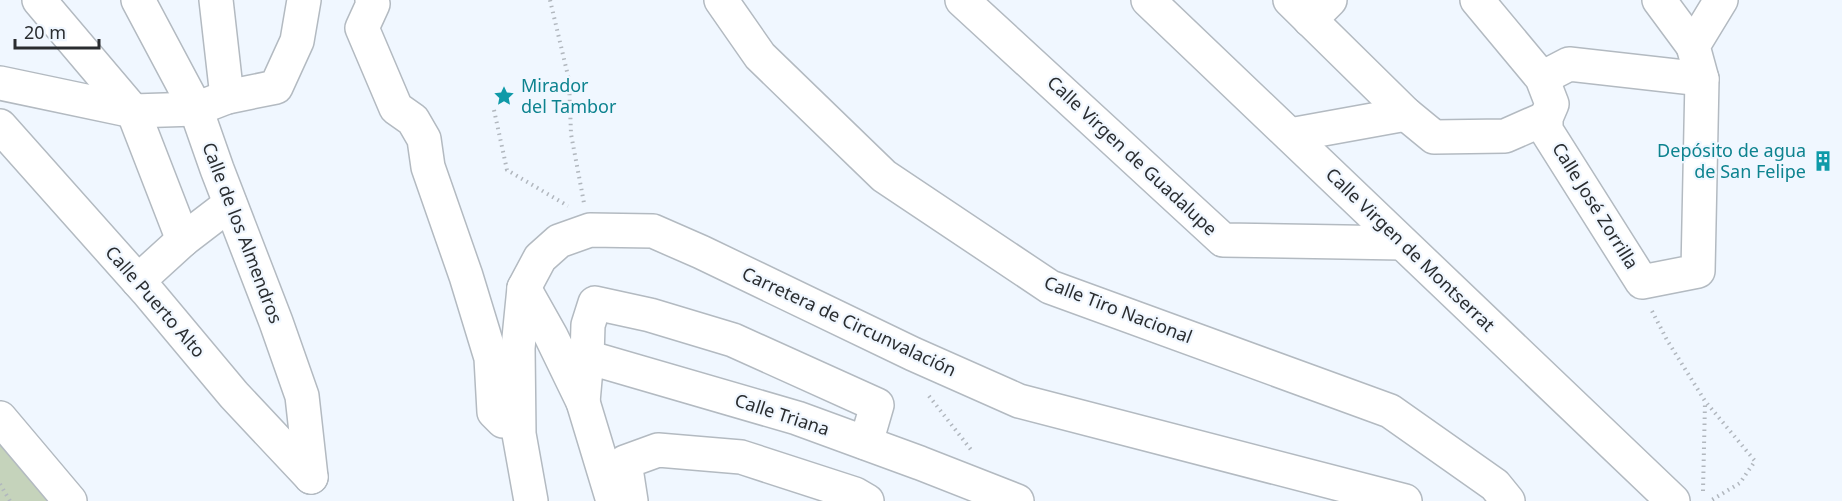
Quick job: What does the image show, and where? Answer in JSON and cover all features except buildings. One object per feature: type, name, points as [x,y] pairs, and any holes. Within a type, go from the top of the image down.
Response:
[{"type":"street","points":[[39,0],[133,111],[183,240]]},
{"type":"street","name":"Calle de los Almendros","points":[[138,0],[196,109],[276,322],[302,396],[312,477]]},
{"type":"street","points":[[216,0],[227,97]]},
{"type":"street","points":[[0,83],[133,111],[196,109],[227,97],[276,87],[297,41],[304,0]]},
{"type":"street","points":[[372,0],[373,4],[362,28],[396,108],[413,120],[424,139],[428,167],[491,357],[494,412],[503,420]]},
{"type":"street","name":"Calle Tiro Nacional","points":[[721,0],[760,56],[884,177],[1050,287],[1390,411],[1496,485],[1508,501]]},
{"type":"street","name":"Calle Virgen de Guadalupe","points":[[962,0],[1223,240],[1402,243]]},
{"type":"street","name":"Calle Virgen de Montserrat","points":[[1148,0],[1672,501]]},
{"type":"street","name":"Calle José Zorrilla","points":[[1477,0],[1542,78],[1552,104],[1546,118],[1546,130],[1642,282],[1698,271],[1702,79],[1693,46]]},
{"type":"street","points":[[1659,0],[1693,46],[1721,0]]},
{"type":"street","points":[[1310,7],[1406,114],[1434,137],[1505,136],[1546,118]]},
{"type":"street","points":[[1542,78],[1569,64],[1702,79]]},
{"type":"street","points":[[1290,135],[1406,114]]},
{"type":"street","name":"Calle Puerto Alto","points":[[0,126],[138,281],[234,395],[312,477]]},
{"type":"street","points":[[138,281],[183,240],[230,204]]},
{"type":"street","name":"Carretera de Circunvalación","points":[[531,501],[519,434],[518,348],[524,288],[540,258],[581,219],[653,231],[913,354],[1019,401],[1405,501]]},
{"type":"street","points":[[524,288],[551,336],[583,402],[613,501]]},
{"type":"street","points":[[583,402],[588,325],[595,303],[650,315],[733,340],[877,405],[866,443]]},
{"type":"street","name":"Calle Triana","points":[[587,357],[786,415],[1017,501]]},
{"type":"street","points":[[0,418],[70,501]]},
{"type":"street","points":[[631,501],[626,462],[658,450],[741,457],[855,494],[867,501]]},
{"type":"path","points":[[550,0],[569,80],[571,134],[581,219]]},
{"type":"path","points":[[494,111],[507,170],[581,219]]},
{"type":"path","points":[[1642,282],[1647,302],[1667,340],[1705,401],[1755,461],[1740,483],[1710,501]]},
{"type":"path","points":[[928,395],[973,450],[964,480]]},
{"type":"path","points":[[1702,501],[1705,401]]},
{"type":"path","points":[[0,484],[10,501]]},
{"type":"green space","points":[[0,443],[49,501],[0,501]]},
{"type":"place","name":"Mirador del Tambor","points":[[504,96]]},
{"type":"place","name":"Depósito de agua de San Felipe","points":[[1823,161]]}]
